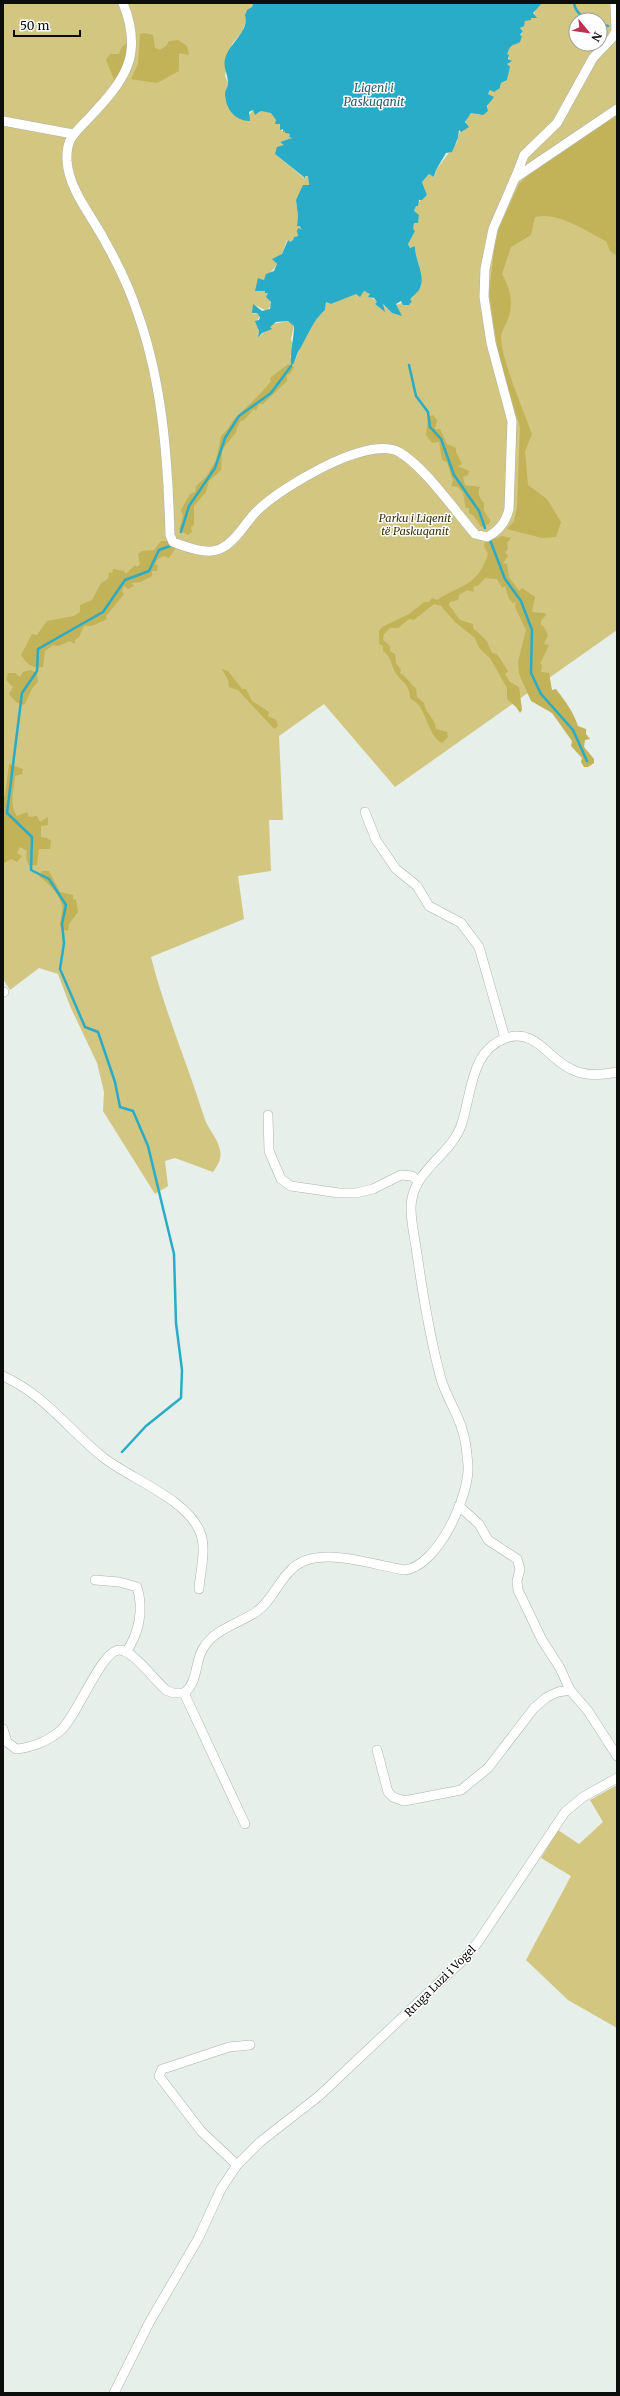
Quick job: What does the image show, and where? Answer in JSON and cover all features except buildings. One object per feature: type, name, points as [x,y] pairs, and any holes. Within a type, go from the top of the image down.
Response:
[{"type":"street","points":[[123,3],[132,33],[132,54],[118,83],[107,98],[73,134],[68,148],[70,176],[81,200],[107,244],[134,304],[152,367],[163,421],[170,535],[174,542],[210,551],[219,550],[227,545],[259,509],[294,484],[346,458],[377,448],[392,449],[413,462],[478,536],[487,537],[504,524],[509,509],[512,421],[491,343],[484,284],[493,229],[524,155],[557,123],[593,58],[612,38],[616,31],[615,3]]},
{"type":"street","points":[[515,178],[617,109]]},
{"type":"street","points":[[3,121],[73,134]]},
{"type":"street","points":[[366,812],[376,840],[396,869],[417,886],[429,906],[460,923],[479,947],[505,1038]]},
{"type":"street","points":[[184,1693],[193,1681],[204,1647],[221,1632],[257,1611],[297,1564],[315,1559],[345,1558],[397,1569],[412,1569],[428,1557],[439,1542],[460,1506],[468,1479],[466,1446],[462,1429],[442,1380],[420,1280],[411,1207],[418,1181],[458,1134],[480,1056],[494,1044],[505,1038],[515,1036],[533,1040],[560,1063],[581,1073],[617,1072]]},
{"type":"street","points":[[268,1115],[269,1151],[281,1178],[291,1186],[339,1193],[356,1193],[372,1189],[402,1175],[412,1176],[418,1181]]},
{"type":"street","points":[[3,1376],[36,1395],[104,1458],[168,1499],[193,1519],[201,1533],[203,1551],[199,1589]]},
{"type":"street","points":[[460,1506],[479,1524],[488,1540],[517,1559],[520,1569],[517,1581],[518,1590],[542,1640],[560,1668],[570,1690],[588,1711],[617,1756]]},
{"type":"street","points":[[95,1580],[119,1582],[137,1587],[138,1627],[133,1642],[126,1652]]},
{"type":"street","points":[[3,1729],[7,1742],[16,1749],[30,1747],[52,1737],[61,1730],[71,1717],[109,1653],[121,1650],[126,1652],[166,1690],[173,1693],[184,1693]]},
{"type":"street","points":[[377,1750],[388,1792],[394,1797],[404,1801],[461,1790],[477,1780],[493,1763],[534,1708],[547,1697],[570,1690]]},
{"type":"street","points":[[184,1693],[246,1824]]},
{"type":"street","name":"Rruga Luzi i Vogel","points":[[114,2393],[149,2323],[198,2239],[221,2189],[237,2165],[260,2142],[319,2096],[463,1960],[478,1942],[564,1812],[582,1797],[617,1778]]},
{"type":"street","points":[[237,2165],[201,2131],[159,2076],[162,2069],[229,2047],[250,2045]]},
{"type":"green space","name":"Parku i Liqenit të Paskuqanit","points":[[3,3],[253,3],[242,32],[232,44],[225,76],[228,83],[225,95],[226,102],[248,116],[253,110],[257,114],[261,111],[271,112],[280,124],[280,129],[283,129],[281,131],[285,131],[286,133],[290,134],[289,137],[293,138],[280,142],[285,145],[279,148],[275,154],[304,178],[305,176],[308,176],[309,185],[296,200],[298,216],[297,226],[300,226],[301,230],[299,229],[298,236],[294,237],[293,240],[290,242],[287,240],[282,254],[274,260],[277,265],[264,280],[258,278],[268,293],[271,305],[267,311],[257,306],[253,314],[257,313],[260,316],[257,321],[259,331],[258,338],[272,324],[288,321],[294,325],[291,339],[294,348],[290,357],[295,362],[307,334],[320,314],[325,310],[326,302],[331,304],[353,294],[362,294],[364,291],[371,294],[369,296],[378,302],[375,304],[384,311],[382,304],[392,313],[401,315],[396,305],[410,300],[419,289],[419,265],[415,254],[415,246],[410,248],[408,244],[414,223],[419,218],[414,211],[419,202],[427,195],[422,182],[429,174],[435,177],[436,170],[457,142],[460,130],[466,124],[466,118],[472,112],[477,112],[478,115],[487,110],[489,102],[493,98],[488,94],[490,90],[500,88],[501,83],[507,80],[508,70],[510,69],[507,64],[510,61],[507,53],[511,44],[518,43],[523,30],[520,28],[525,21],[534,16],[535,9],[542,3],[617,3],[617,630],[395,787],[324,704],[279,736],[283,820],[269,820],[271,871],[238,876],[244,919],[151,957],[163,998],[205,1120],[219,1146],[220,1159],[213,1172],[175,1158],[165,1161],[168,1186],[155,1194],[103,1111],[104,1092],[97,1063],[70,1006],[58,974],[39,968],[10,990],[3,979]]},
{"type":"green space","points":[[617,1785],[617,2028],[568,2000],[526,1960],[571,1876],[541,1858],[558,1830],[579,1844],[603,1822],[590,1800]]},
{"type":"shaded area","points":[[144,33],[153,35],[155,48],[160,50],[166,46],[169,41],[178,40],[187,46],[189,55],[179,53],[179,71],[157,83],[131,79],[138,64],[140,34]]},
{"type":"shaded area","points":[[130,40],[129,53],[115,82],[106,60],[110,54],[119,54],[122,47]]},
{"type":"shaded area","points":[[617,115],[617,256],[610,251],[606,241],[581,227],[553,217],[535,217],[531,235],[511,247],[502,274],[509,290],[511,301],[510,313],[501,336],[504,357],[532,434],[525,451],[528,485],[547,499],[561,522],[556,537],[542,538],[507,529],[514,521],[517,507],[520,427],[499,359],[489,293],[494,250],[499,228],[519,184],[526,177]]},
{"type":"shaded area","points":[[288,364],[294,367],[290,374],[287,375],[287,381],[263,404],[259,404],[256,411],[254,409],[243,421],[241,420],[236,430],[237,431],[222,450],[221,470],[209,481],[206,492],[194,506],[194,525],[191,527],[192,532],[188,535],[179,530],[183,516],[181,510],[190,494],[195,492],[196,486],[206,477],[216,460],[221,436],[236,417],[267,386],[271,381],[270,378]]},
{"type":"shaded area","points":[[433,415],[437,420],[435,429],[440,429],[447,444],[456,448],[456,452],[462,464],[458,466],[469,471],[468,475],[463,477],[465,485],[480,487],[479,495],[484,503],[484,511],[490,520],[489,524],[481,527],[474,516],[469,513],[469,508],[466,508],[463,493],[458,487],[451,486],[453,481],[447,462],[442,460],[439,442],[432,443],[426,435],[428,417]]},
{"type":"shaded area","points":[[502,536],[511,538],[507,543],[508,549],[505,552],[508,556],[503,563],[507,564],[509,577],[519,591],[522,588],[535,597],[532,612],[545,613],[546,615],[541,621],[541,625],[544,627],[548,635],[544,644],[549,645],[540,664],[542,665],[541,672],[549,673],[552,690],[556,689],[563,698],[578,726],[586,729],[586,734],[590,739],[585,740],[584,747],[594,759],[594,763],[588,767],[584,767],[581,762],[582,758],[571,746],[572,741],[552,713],[531,701],[519,674],[518,662],[526,630],[515,607],[516,602],[513,603],[509,599],[505,586],[502,588],[497,579],[485,578],[479,585],[473,587],[474,592],[467,590],[459,595],[458,600],[450,602],[449,605],[460,620],[473,624],[473,628],[487,641],[492,653],[497,654],[508,671],[505,674],[510,682],[519,687],[522,710],[520,713],[507,699],[507,688],[490,658],[479,648],[475,638],[455,622],[441,606],[434,604],[414,620],[409,619],[398,628],[390,628],[384,634],[383,640],[390,646],[390,651],[395,654],[396,663],[401,670],[400,673],[405,676],[416,688],[417,697],[424,703],[426,710],[436,725],[436,729],[447,732],[448,737],[442,743],[438,741],[431,731],[421,708],[410,698],[410,693],[407,686],[394,670],[389,657],[383,651],[383,646],[379,644],[379,631],[382,627],[409,614],[424,602],[429,602],[432,598],[437,600],[474,579],[484,565],[488,554],[484,546],[485,542]]},
{"type":"shaded area","points":[[168,538],[177,546],[169,558],[163,556],[158,559],[155,564],[158,566],[157,571],[152,571],[152,576],[141,582],[131,583],[134,586],[128,589],[124,586],[122,591],[124,594],[106,616],[107,619],[92,626],[84,626],[79,637],[75,640],[75,644],[70,641],[58,646],[53,645],[45,651],[43,667],[30,665],[25,661],[21,655],[32,634],[37,635],[47,621],[74,616],[80,612],[80,605],[92,600],[101,583],[108,579],[109,572],[112,573],[113,569],[124,571],[126,574],[135,565],[137,567],[140,564],[138,554],[142,551],[154,550],[161,541],[167,541]]},
{"type":"shaded area","points":[[222,669],[228,671],[242,689],[246,689],[252,701],[269,712],[268,716],[276,720],[278,726],[274,729],[238,690],[229,687],[228,680]]},
{"type":"shaded area","points":[[31,670],[37,674],[38,682],[31,690],[24,705],[16,702],[9,694],[13,687],[6,680],[8,673],[15,673],[20,677],[23,672]]},
{"type":"shaded area","points":[[9,764],[23,769],[22,774],[15,776],[13,806],[17,816],[27,812],[29,817],[37,816],[40,822],[48,817],[48,825],[41,826],[41,837],[47,838],[51,841],[50,849],[39,849],[37,865],[29,866],[26,858],[27,851],[20,847],[17,853],[22,856],[17,862],[11,859],[3,864],[3,796],[5,796]]},
{"type":"shaded area","points":[[42,871],[49,871],[60,892],[73,895],[73,899],[76,900],[78,912],[69,924],[68,931],[61,929],[61,902],[56,892],[39,876]]},
{"type":"water","name":"Liqeni i Paskuqanit","points":[[253,3],[542,3],[533,13],[537,18],[531,18],[531,20],[525,21],[524,26],[520,28],[523,31],[520,35],[522,36],[520,42],[512,45],[508,50],[508,59],[512,61],[507,64],[510,67],[507,80],[501,83],[500,88],[494,92],[490,90],[488,94],[494,97],[487,106],[488,111],[483,115],[471,113],[465,122],[469,127],[461,132],[459,130],[458,138],[452,152],[446,153],[436,170],[434,177],[429,174],[422,182],[427,195],[422,200],[419,200],[418,206],[416,206],[414,211],[419,215],[418,223],[414,223],[413,229],[415,231],[408,244],[410,248],[415,246],[422,279],[419,290],[410,300],[412,301],[409,305],[403,305],[401,301],[396,304],[402,316],[392,313],[383,304],[385,312],[375,304],[377,302],[374,298],[368,297],[370,294],[364,291],[360,297],[356,294],[331,304],[326,302],[325,310],[313,324],[298,352],[295,361],[291,366],[294,326],[288,321],[276,322],[270,327],[272,329],[262,333],[258,338],[259,331],[255,321],[259,320],[260,317],[257,313],[252,313],[253,304],[262,311],[270,309],[271,302],[266,297],[268,293],[265,293],[265,291],[255,291],[258,278],[264,280],[266,274],[274,271],[277,264],[272,259],[282,254],[288,240],[290,242],[293,240],[294,237],[298,236],[297,230],[299,228],[301,230],[300,226],[297,226],[298,216],[296,200],[303,185],[309,185],[308,176],[305,176],[305,178],[275,154],[277,147],[284,145],[280,142],[292,138],[289,137],[290,134],[285,133],[285,131],[283,132],[283,129],[280,130],[280,124],[275,124],[276,120],[271,113],[261,111],[255,115],[253,110],[249,112],[250,121],[240,119],[229,109],[225,95],[228,83],[225,59],[227,53],[245,26],[245,15],[247,10],[252,7]]},
{"type":"waterway","points":[[574,3],[578,12]]},
{"type":"waterway","points":[[409,365],[416,396],[428,412],[430,427],[441,439],[454,475],[479,511],[485,528]]},
{"type":"waterway","points":[[181,532],[189,506],[215,468],[225,438],[239,416],[271,393],[291,366]]},
{"type":"waterway","points":[[490,540],[505,579],[521,601],[532,630],[531,673],[541,694],[573,730],[587,761]]},
{"type":"waterway","points":[[122,1452],[146,1426],[181,1398],[182,1370],[176,1323],[174,1254],[148,1146],[133,1111],[120,1107],[115,1082],[98,1032],[85,1027],[60,969],[64,943],[62,924],[66,905],[49,879],[31,870],[32,837],[7,813],[22,693],[37,671],[38,649],[103,612],[125,580],[149,571],[159,550],[173,545]]}]
